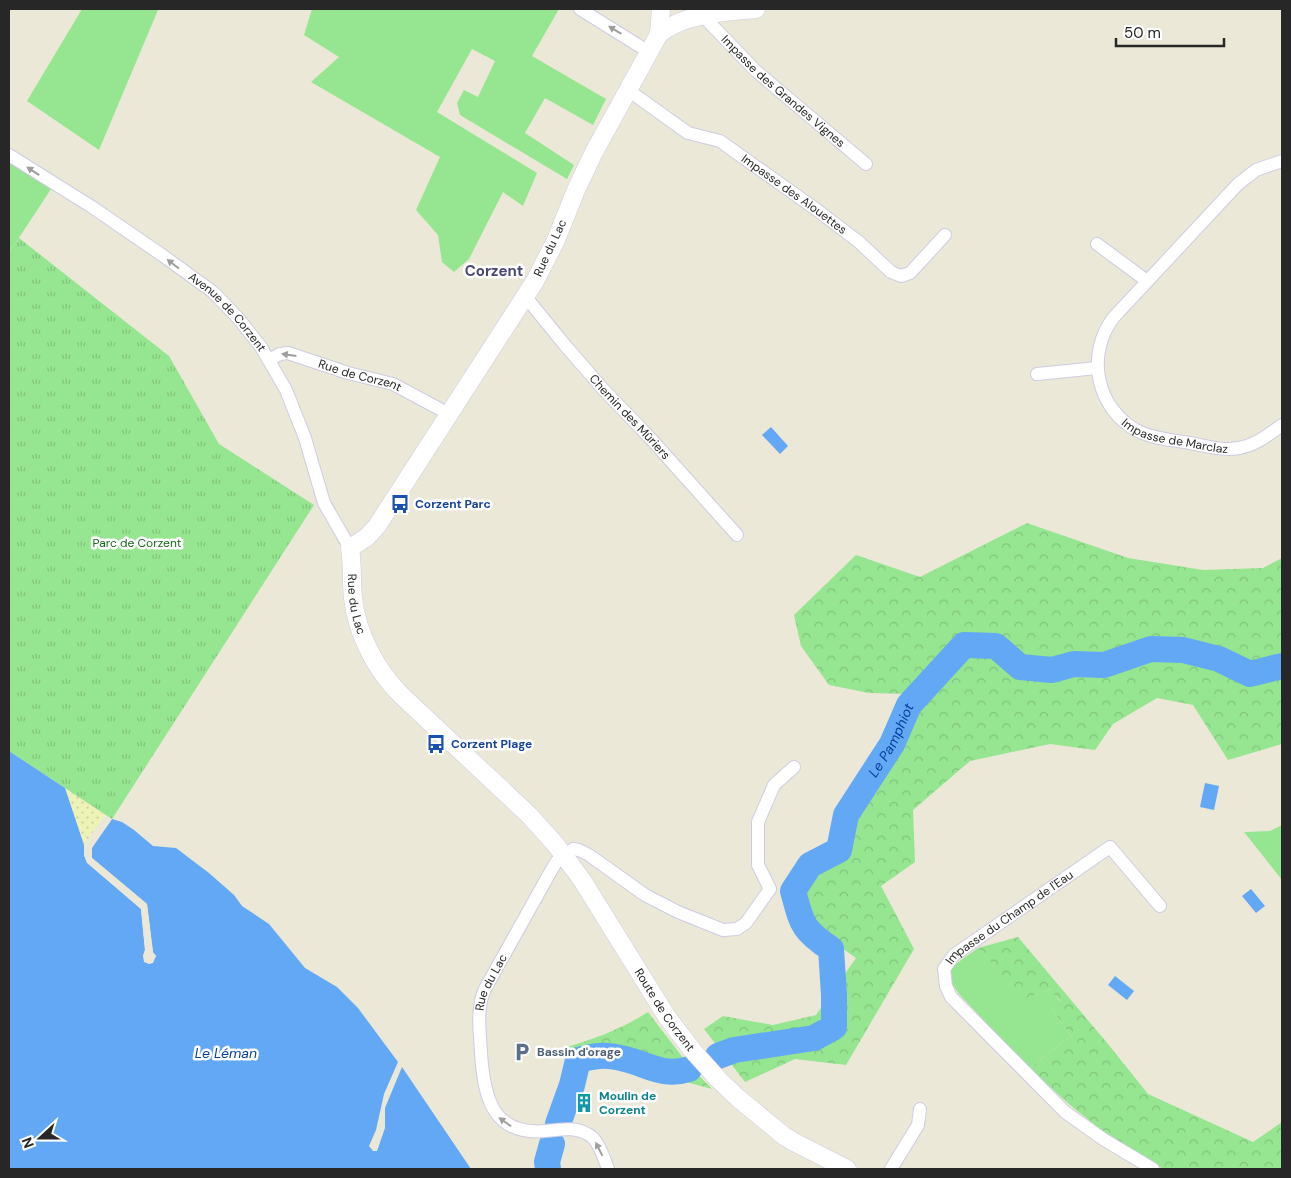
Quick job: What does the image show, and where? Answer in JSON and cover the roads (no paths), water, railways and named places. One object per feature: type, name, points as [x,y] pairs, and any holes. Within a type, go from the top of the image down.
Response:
[{"type":"street","points":[[580,9],[649,52]]},
{"type":"street","name":"Rue du Lac","points":[[608,1169],[600,1148],[593,1138],[577,1131],[559,1128],[540,1131],[522,1130],[508,1125],[495,1113],[490,1102],[484,1074],[480,1002],[485,988],[552,869],[564,855],[529,815],[401,695],[383,675],[369,648],[355,608],[350,548],[372,532],[535,282],[591,158],[659,34],[662,9]]},
{"type":"street","points":[[659,34],[671,26],[703,16],[756,9]]},
{"type":"street","name":"Impasse des Grandes Vignes","points":[[703,16],[756,71],[866,164]]},
{"type":"street","name":"Impasse des Alouettes","points":[[628,90],[688,133],[720,141],[859,242],[891,272],[900,276],[910,273],[945,234]]},
{"type":"street","name":"Avenue de Corzent","points":[[9,155],[92,207],[213,292],[246,326],[270,360],[286,390],[298,420],[324,503],[350,548]]},
{"type":"street","name":"Impasse de Marclaz","points":[[1282,161],[1256,170],[1238,184],[1147,281],[1107,327],[1097,354],[1097,368],[1102,389],[1112,408],[1125,422],[1140,431],[1223,450],[1257,444],[1282,425]]},
{"type":"street","points":[[1097,244],[1147,281]]},
{"type":"street","name":"Chemin des Mûriers","points":[[525,296],[603,389],[651,439],[737,535]]},
{"type":"street","name":"Rue de Corzent","points":[[270,360],[280,354],[288,353],[348,373],[397,386],[449,414]]},
{"type":"street","points":[[1037,374],[1097,368]]},
{"type":"street","points":[[564,855],[571,850],[579,850],[589,855],[645,895],[678,912],[723,930],[736,929],[750,918],[770,889],[758,865],[758,822],[774,785],[794,767]]},
{"type":"street","name":"Impasse du Champ de l'Eau","points":[[1153,1169],[1065,1112],[951,997],[946,986],[944,969],[954,955],[1110,847],[1160,906]]},
{"type":"street","name":"Route de Corzent","points":[[564,855],[601,909],[660,1006],[701,1061],[738,1098],[766,1122],[810,1156],[831,1169]]},
{"type":"street","points":[[891,1169],[918,1125],[920,1109]]},
{"type":"street","name":"Route de Corzent","points":[[794,1142],[848,1169]]},
{"type":"water","points":[[771,427],[788,446],[780,454],[762,435]]},
{"type":"water","name":"Le Léman","points":[[9,751],[65,788],[84,845],[84,855],[87,862],[141,909],[145,950],[143,956],[149,964],[156,956],[153,953],[147,904],[92,858],[91,848],[112,819],[122,822],[153,846],[176,848],[209,873],[234,895],[242,906],[269,924],[305,968],[337,987],[358,1008],[398,1062],[384,1094],[376,1130],[369,1146],[373,1151],[377,1151],[385,1128],[385,1108],[402,1067],[471,1169],[9,1169]]},
{"type":"water","points":[[1205,783],[1219,786],[1214,810],[1200,807]]},
{"type":"water","points":[[1251,889],[1265,906],[1256,913],[1242,896]]},
{"type":"water","points":[[1115,976],[1134,991],[1127,1000],[1108,985]]},
{"type":"waterway","name":"Le Pamphiot","points":[[718,1056],[734,1050],[814,1038],[834,1027],[831,949],[814,936],[804,924],[793,891],[810,865],[839,850],[846,815],[892,744],[909,705],[964,645],[996,646],[1020,667],[1052,670],[1074,664],[1104,665],[1151,649],[1183,650],[1219,659],[1250,674],[1282,666]]},
{"type":"waterway","name":"Le Pamphiot","points":[[558,1124],[572,1085],[578,1060],[610,1056],[630,1060],[662,1071],[671,1072],[689,1069]]},
{"type":"waterway","name":"Le Pamphiot","points":[[548,1169],[547,1162],[552,1144]]},
{"type":"place","name":"Corzent Parc","points":[[400,504]]},
{"type":"place","name":"Corzent Plage","points":[[436,744]]},
{"type":"place","name":"Bassin d'orage","points":[[522,1052]]},
{"type":"place","name":"Moulin de Corzent","points":[[584,1103]]},
{"type":"district","name":"Corzent","points":[[494,271]]},
{"type":"park label","name":"Parc de Corzent","points":[[137,543]]}]
